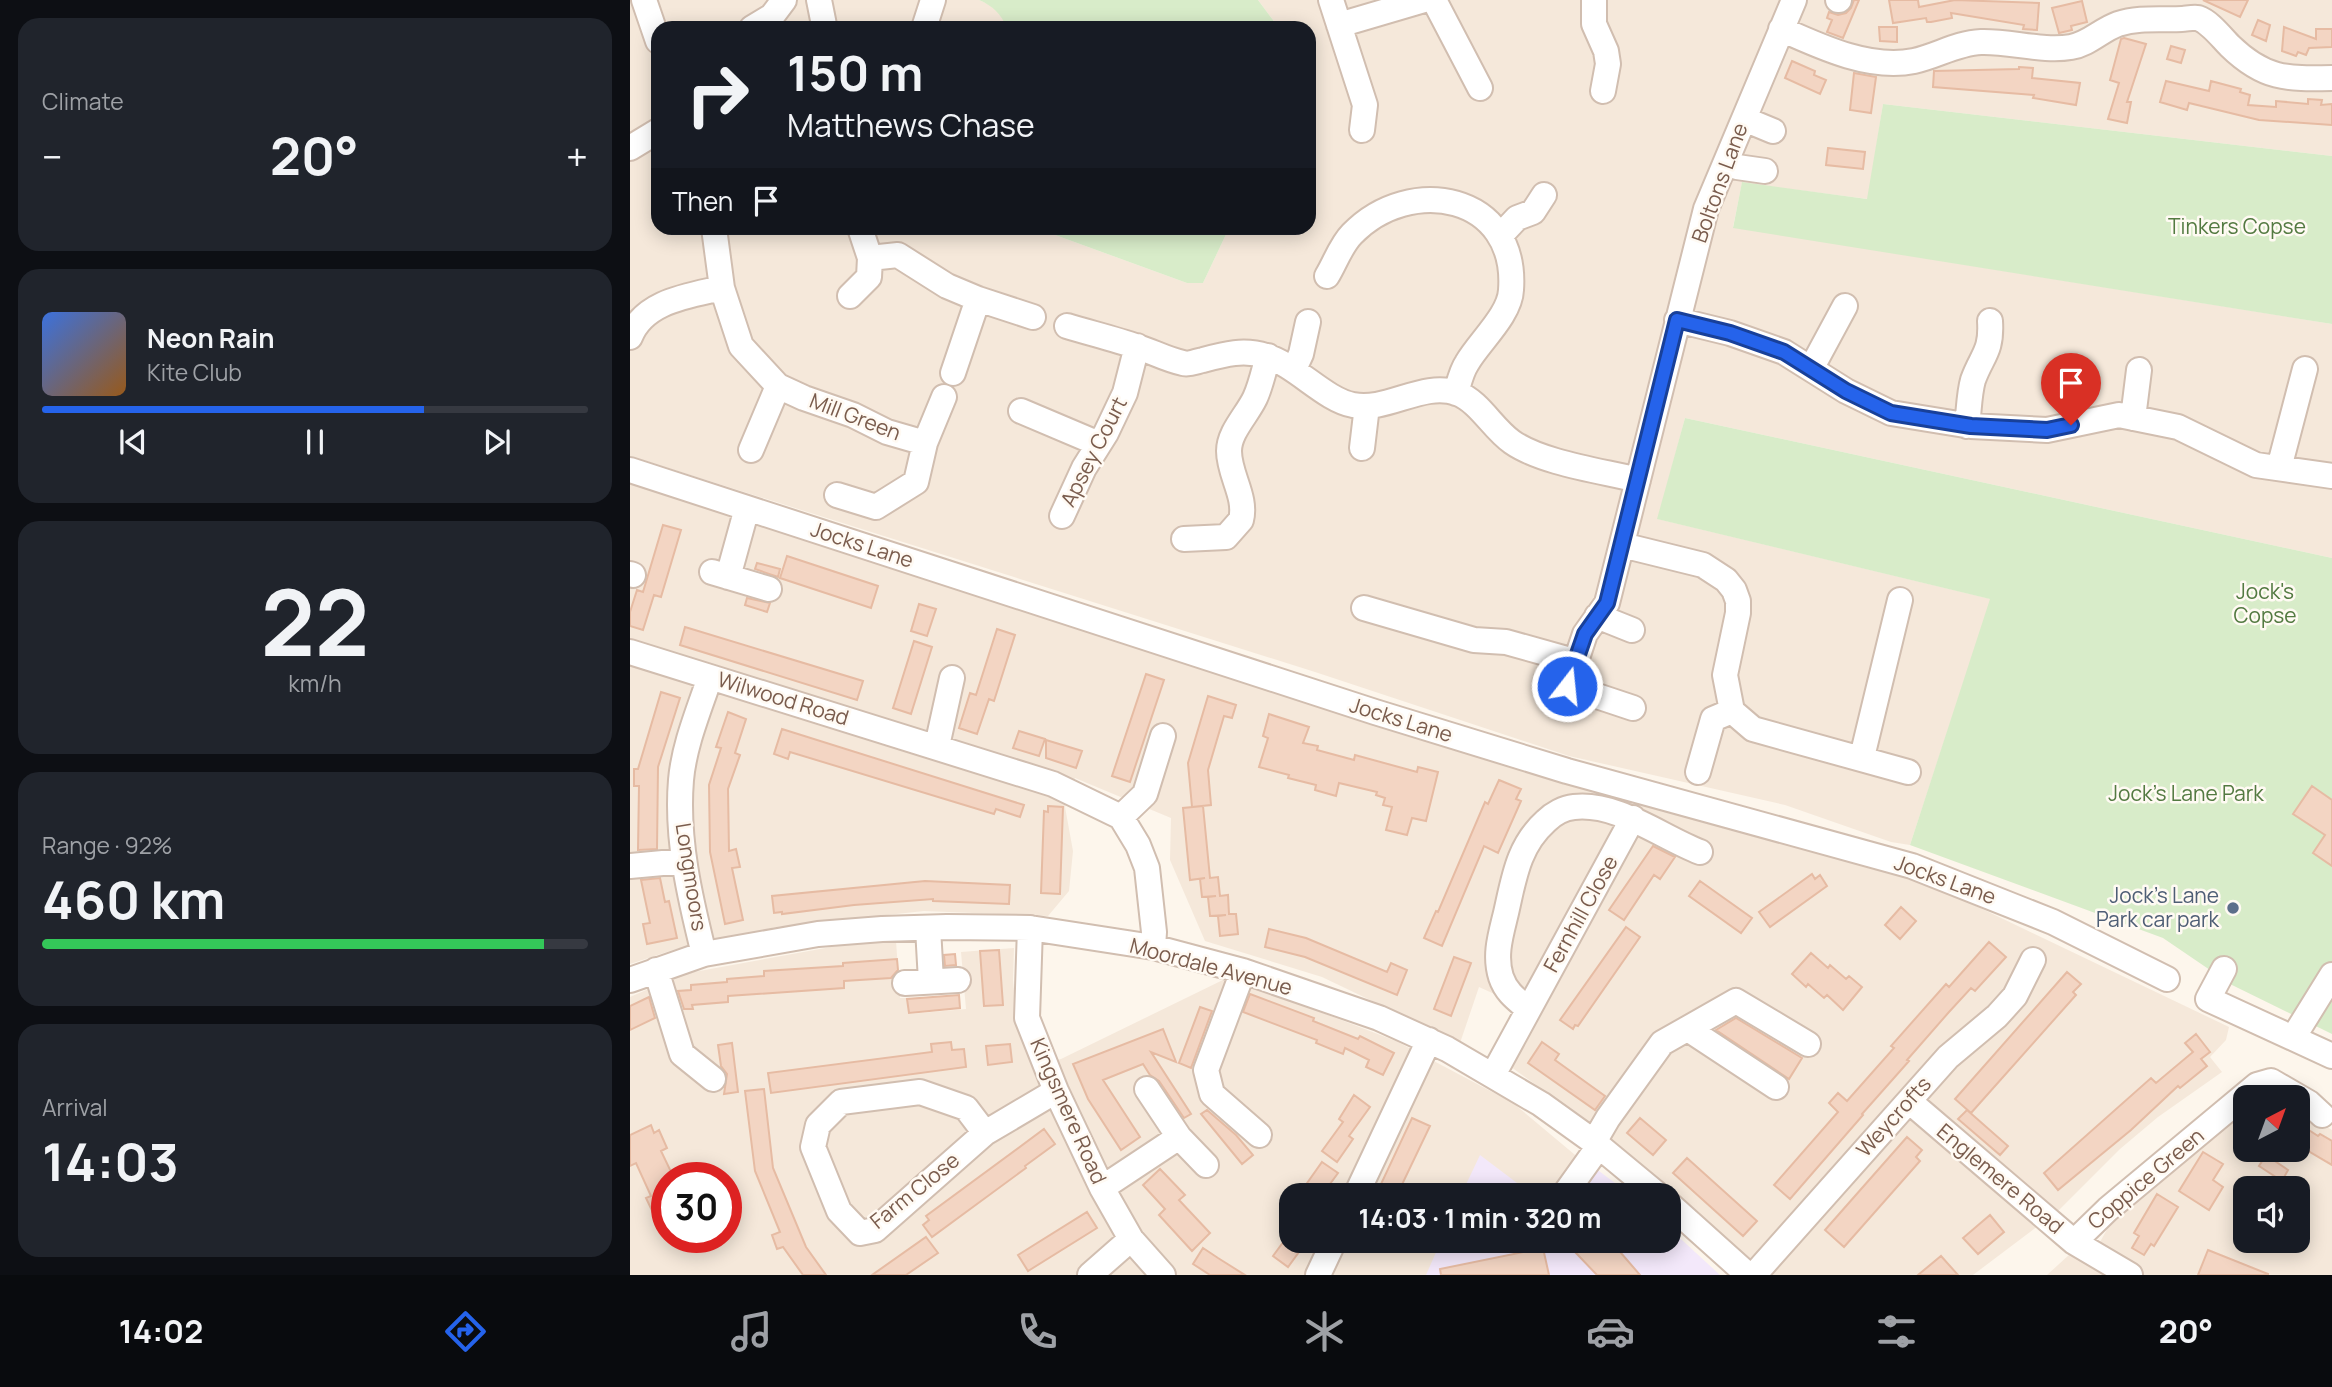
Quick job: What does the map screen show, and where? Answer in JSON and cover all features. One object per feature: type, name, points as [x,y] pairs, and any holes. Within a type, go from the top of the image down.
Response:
[{"type":"street","points":[[644,0],[651,21]]},
{"type":"street","points":[[764,21],[772,16],[784,0]]},
{"type":"street","points":[[819,0],[823,21]]},
{"type":"street","points":[[926,21],[933,0]]},
{"type":"street","points":[[1331,0],[1365,104],[1362,131]]},
{"type":"street","points":[[1339,25],[1424,0]]},
{"type":"street","points":[[1434,0],[1480,88]]},
{"type":"street","points":[[1594,0],[1594,24],[1606,51],[1608,64],[1603,92]]},
{"type":"street","name":"Boltons Lane","points":[[1633,708],[1567,688],[1585,634],[1607,603],[1706,209],[1794,0]]},
{"type":"street","points":[[1781,29],[1843,54],[1877,63],[1925,59],[1968,43],[2028,45],[2050,49],[2071,47],[2084,44],[2117,24],[2148,18],[2198,18],[2257,69],[2297,79],[2332,78]]},
{"type":"street","points":[[1744,119],[1773,131]]},
{"type":"street","points":[[630,148],[651,135]]},
{"type":"street","points":[[1726,162],[1737,167],[1765,171]]},
{"type":"street","points":[[1500,236],[1517,218],[1533,212],[1544,195]]},
{"type":"street","points":[[1327,276],[1351,235],[1389,210],[1419,199],[1443,200],[1470,209],[1490,222],[1500,236],[1509,261],[1511,294],[1492,330],[1467,362],[1456,393]]},
{"type":"street","name":"Mill Green","points":[[715,235],[722,288],[741,345],[778,386],[853,415],[887,432],[925,443],[944,397]]},
{"type":"street","points":[[850,296],[869,276],[870,258],[862,235]]},
{"type":"street","points":[[870,258],[898,255],[947,286],[1033,317]]},
{"type":"street","points":[[630,337],[635,324],[648,311],[677,299],[722,288]]},
{"type":"street","points":[[953,373],[978,299]]},
{"type":"street","points":[[1811,369],[1844,306]]},
{"type":"street","points":[[1677,320],[1765,344],[1784,352],[1846,391],[1891,413],[1967,426],[2047,430],[2119,415],[2178,427],[2256,465],[2332,476]]},
{"type":"street","points":[[1294,369],[1301,354],[1308,321]]},
{"type":"street","points":[[1967,426],[1973,381],[1991,338],[1990,321]]},
{"type":"street","points":[[1067,326],[1137,346],[1186,364],[1249,351],[1268,356],[1294,369],[1334,398],[1350,405],[1367,406],[1432,391],[1456,393],[1480,410],[1510,441],[1522,449],[1542,457],[1638,480]]},
{"type":"street","name":"Apsey Court","points":[[1062,516],[1084,468],[1125,393],[1137,346]]},
{"type":"street","points":[[1184,539],[1226,537],[1241,520],[1242,502],[1229,450],[1233,435],[1255,398],[1268,356]]},
{"type":"street","points":[[2279,468],[2305,369]]},
{"type":"street","points":[[2133,418],[2139,370]]},
{"type":"street","points":[[751,450],[778,386]]},
{"type":"street","points":[[1362,448],[1367,406]]},
{"type":"street","points":[[1021,411],[1099,444]]},
{"type":"street","points":[[837,495],[876,507],[916,482],[925,443]]},
{"type":"street","name":"Jocks Lane","points":[[630,470],[1375,712],[1567,771],[1912,866],[2053,922],[2167,979]]},
{"type":"street","points":[[747,508],[720,574],[769,589]]},
{"type":"street","points":[[1622,545],[1703,565],[1715,571],[1734,590],[1738,613],[1725,676],[1731,711],[1753,729],[1862,757],[1908,772]]},
{"type":"street","points":[[1862,757],[1900,600]]},
{"type":"street","points":[[1364,608],[1474,640],[1506,642],[1574,661]]},
{"type":"street","points":[[1597,616],[1632,630]]},
{"type":"street","name":"Wilwood Road","points":[[630,652],[1053,784],[1121,817]]},
{"type":"street","name":"Longmoors","points":[[704,954],[684,861],[680,824],[681,778],[710,677]]},
{"type":"street","points":[[937,746],[952,678]]},
{"type":"street","points":[[1698,772],[1713,719],[1731,711]]},
{"type":"street","points":[[1153,947],[1154,932],[1147,868],[1138,845],[1121,817],[1145,794],[1163,737]]},
{"type":"street","points":[[1528,1009],[1506,989],[1500,973],[1497,951],[1516,865],[1531,836],[1552,815],[1574,807],[1633,818],[1675,842],[1703,854]]},
{"type":"street","name":"Fernhill Close","points":[[1493,1075],[1633,818]]},
{"type":"street","points":[[630,866],[684,861]]},
{"type":"street","points":[[928,928],[931,981]]},
{"type":"street","name":"Moordale Avenue","points":[[630,980],[704,954],[818,934],[928,928],[1030,928],[1153,947],[1243,971],[1379,1018],[1429,1040],[1541,1104],[1643,1183]]},
{"type":"street","name":"Kingsmere Road","points":[[1030,928],[1027,1018],[1056,1091],[1102,1188],[1131,1239],[1163,1275]]},
{"type":"street","name":"Weycrofts","points":[[1754,1275],[1948,1057],[1997,1016],[2015,996],[2033,960]]},
{"type":"street","points":[[2224,969],[2208,999],[2332,1056]]},
{"type":"street","points":[[656,970],[682,1054],[713,1079]]},
{"type":"street","points":[[1243,971],[1206,1070],[1212,1094],[1259,1135]]},
{"type":"street","points":[[2293,1038],[2332,975]]},
{"type":"street","points":[[905,983],[958,979]]},
{"type":"street","points":[[1572,1183],[1617,1104],[1662,1043],[1737,1001],[1808,1044]]},
{"type":"street","points":[[1688,1029],[1776,1087]]},
{"type":"street","points":[[1362,1183],[1429,1040]]},
{"type":"street","name":"Coppice Green","points":[[2074,1242],[2108,1209],[2257,1085],[2271,1081],[2322,1115]]},
{"type":"street","points":[[1147,1089],[1179,1136],[1206,1165]]},
{"type":"street","name":"Farm Close","points":[[985,1133],[966,1108],[920,1092],[841,1102],[818,1125],[813,1147],[839,1211],[860,1233],[875,1230],[985,1133],[1056,1091]]},
{"type":"street","name":"Englemere Road","points":[[1909,1101],[2074,1242],[2130,1275]]},
{"type":"street","points":[[1102,1188],[1179,1136]]},
{"type":"street","points":[[1681,1215],[1748,1275]]},
{"type":"street","points":[[1090,1275],[1131,1239]]},
{"type":"street","points":[[1318,1275],[1328,1253]]},
{"type":"shaded area","points":[[630,0],[979,0],[990,5],[1004,21],[651,21],[651,235],[1055,235],[1187,283],[1203,283],[1226,235],[1316,235],[1316,21],[1274,21],[1258,0],[2332,0],[2332,156],[1883,104],[1868,199],[1742,183],[1733,227],[2332,324],[2332,558],[1685,418],[1658,519],[1991,599],[1910,845],[1891,842],[1785,805],[1569,756],[1315,672],[630,456]]},
{"type":"shaded area","points":[[630,484],[1901,870],[2229,1027],[2226,1040],[2210,1057],[2222,1072],[2158,1117],[2120,1149],[2059,1210],[1973,1275],[1769,1275],[1681,1200],[1681,1183],[1661,1183],[1606,1136],[1507,1064],[1539,1014],[1479,987],[1460,1043],[1322,977],[1205,941],[1170,860],[1171,818],[1075,778],[1065,807],[1073,851],[1069,891],[1048,916],[924,911],[776,927],[676,949],[630,964]]},
{"type":"shaded area","points":[[896,941],[900,998],[907,998],[909,1014],[966,1009],[961,952],[1014,948],[1013,980],[1017,1023],[1033,1066],[1061,1059],[1229,977],[1396,1041],[1513,1103],[1609,1183],[1279,1183],[1279,1253],[1681,1253],[1681,1249],[1717,1275],[630,1275],[630,997],[683,974],[842,945]]},
{"type":"shaded area","points":[[2310,1116],[2332,1130],[2332,1275],[2047,1275],[2070,1254],[2087,1265],[2114,1217],[2233,1118],[2233,1162],[2310,1162]]},
{"type":"shaded area","points":[[1480,1155],[1517,1183],[1467,1183]]},
{"type":"shaded area","points":[[1579,1156],[1615,1183],[1556,1183]]},
{"type":"shaded area","points":[[1681,1239],[1720,1275],[1426,1275],[1436,1253],[1681,1253]]},
{"type":"green space","points":[[979,0],[1258,0],[1274,21],[1003,21],[988,5]]},
{"type":"green space","name":"Tinkers Copse","points":[[1883,104],[2332,156],[2332,324],[1733,228],[1742,182],[1867,199]]},
{"type":"green space","points":[[1055,235],[1226,235],[1203,283],[1187,283]]},
{"type":"green space","name":"Jock's Lane Park","points":[[1685,418],[2332,558],[2332,1034],[2232,985],[2163,938],[1910,845],[1990,599],[1657,519]]},
{"type":"building","points":[[1854,0],[1859,0],[1843,38],[1827,32],[1832,20],[1827,18],[1829,12],[1838,15],[1846,13]]},
{"type":"building","points":[[1889,0],[1918,0],[1919,7],[1955,0],[2039,3],[2037,30],[2023,29],[2024,25],[1951,13],[1952,18],[1931,22],[1927,22],[1926,18],[1893,23]]},
{"type":"building","points":[[2203,0],[2248,0],[2240,17]]},
{"type":"building","points":[[2082,1],[2087,22],[2071,26],[2072,30],[2059,33],[2052,8]]},
{"type":"building","points":[[2258,20],[2270,25],[2266,41],[2252,35]]},
{"type":"building","points":[[1879,27],[1897,27],[1897,42],[1880,41]]},
{"type":"building","points":[[2284,27],[2316,39],[2316,29],[2332,29],[2332,47],[2309,48],[2306,55],[2298,52],[2296,56],[2282,51]]},
{"type":"building","points":[[2121,39],[2146,44],[2127,102],[2131,102],[2127,123],[2108,119],[2119,83],[2110,80]]},
{"type":"building","points":[[2171,46],[2185,50],[2181,63],[2167,59]]},
{"type":"building","points":[[1792,61],[1815,71],[1814,75],[1826,80],[1820,94],[1785,78]]},
{"type":"building","points":[[2033,68],[2032,78],[2080,83],[2076,105],[2033,98],[2034,95],[1933,87],[1934,71]]},
{"type":"building","points":[[1854,73],[1876,77],[1871,113],[1850,110]]},
{"type":"building","points":[[2166,81],[2209,91],[2211,81],[2241,89],[2240,92],[2250,95],[2248,105],[2276,107],[2276,101],[2308,104],[2308,99],[2322,100],[2321,105],[2332,104],[2332,125],[2259,120],[2189,103],[2187,110],[2160,102]]},
{"type":"building","points":[[1828,148],[1865,152],[1863,169],[1826,165]]},
{"type":"building","points":[[663,525],[681,530],[661,597],[654,595],[643,630],[630,626],[630,612],[637,590],[643,592]]},
{"type":"building","points":[[787,556],[878,586],[871,608],[780,578]]},
{"type":"building","points":[[757,563],[780,569],[778,577],[755,569]]},
{"type":"building","points":[[747,598],[770,603],[767,612],[745,605]]},
{"type":"building","points":[[919,604],[936,609],[927,636],[911,631]]},
{"type":"building","points":[[685,627],[863,681],[857,700],[680,645]]},
{"type":"building","points":[[997,629],[1015,635],[994,701],[989,699],[977,734],[959,728],[970,693],[976,695]]},
{"type":"building","points":[[914,641],[932,647],[911,714],[893,708]]},
{"type":"building","points":[[1146,674],[1164,680],[1130,782],[1112,776]]},
{"type":"building","points":[[661,692],[680,698],[658,767],[657,849],[638,850],[639,786],[634,786],[634,769],[638,769]]},
{"type":"building","points":[[1208,696],[1236,705],[1232,718],[1224,716],[1208,770],[1211,805],[1192,807],[1188,763]]},
{"type":"building","points":[[728,712],[746,719],[735,753],[740,755],[728,789],[729,851],[736,849],[740,867],[732,868],[743,920],[725,924],[710,852],[709,785],[721,748],[716,747]]},
{"type":"building","points":[[1269,714],[1309,727],[1303,743],[1318,746],[1317,750],[1354,760],[1355,755],[1417,772],[1418,767],[1438,772],[1426,821],[1412,818],[1407,835],[1386,830],[1392,807],[1383,805],[1385,798],[1376,795],[1377,792],[1339,783],[1336,796],[1315,790],[1316,785],[1259,767],[1268,738],[1263,736]]},
{"type":"building","points":[[782,729],[1024,805],[1020,817],[996,809],[994,814],[790,752],[788,759],[774,754]]},
{"type":"building","points":[[1019,731],[1045,739],[1039,756],[1013,748]]},
{"type":"building","points":[[1046,740],[1082,751],[1076,768],[1046,758]]},
{"type":"building","points":[[1499,780],[1521,789],[1516,799],[1521,801],[1498,853],[1484,846],[1442,946],[1424,938],[1436,911],[1438,912],[1485,802],[1488,804]]},
{"type":"building","points":[[2312,786],[2332,800],[2332,866],[2313,853],[2325,835],[2293,814]]},
{"type":"building","points":[[1048,806],[1063,807],[1060,894],[1041,893],[1044,811],[1048,812]]},
{"type":"building","points":[[1203,806],[1210,878],[1218,877],[1220,896],[1228,895],[1229,914],[1236,914],[1238,934],[1220,936],[1218,916],[1226,915],[1210,916],[1208,897],[1216,896],[1202,897],[1200,879],[1205,878],[1190,880],[1183,808]]},
{"type":"building","points":[[1653,846],[1675,857],[1660,879],[1654,875],[1624,920],[1609,910]]},
{"type":"building","points":[[1812,874],[1815,879],[1820,875],[1827,886],[1770,927],[1759,912]]},
{"type":"building","points":[[660,878],[665,902],[669,901],[677,938],[647,944],[643,924],[650,923],[641,880]]},
{"type":"building","points":[[925,881],[1010,885],[1009,904],[933,899],[774,913],[772,896]]},
{"type":"building","points":[[1700,881],[1752,918],[1741,933],[1689,896]]},
{"type":"building","points":[[1901,907],[1916,921],[1900,939],[1885,925]]},
{"type":"building","points":[[1626,927],[1640,937],[1578,1026],[1575,1025],[1573,1029],[1560,1020]]},
{"type":"building","points":[[1269,929],[1306,938],[1387,972],[1391,963],[1407,970],[1397,995],[1305,957],[1265,947]]},
{"type":"building","points":[[1989,942],[2006,957],[1975,991],[1971,988],[1949,1012],[1790,1199],[1774,1185],[1838,1112],[1829,1103],[1838,1093],[1847,1101],[1946,984],[1949,987]]},
{"type":"building","points":[[999,950],[1003,1005],[984,1006],[980,951]]},
{"type":"building","points":[[1811,953],[1828,968],[1830,965],[1846,979],[1849,976],[1862,987],[1843,1010],[1827,995],[1824,998],[1792,974]]},
{"type":"building","points":[[955,954],[956,965],[945,966],[944,955]]},
{"type":"building","points":[[1454,957],[1471,963],[1451,1016],[1434,1009]]},
{"type":"building","points":[[897,959],[898,970],[891,978],[844,981],[844,988],[728,996],[728,1002],[692,1005],[693,1009],[684,1009],[678,991],[691,990],[691,985],[764,976],[764,971],[843,966],[843,963]]},
{"type":"building","points":[[2067,972],[2081,984],[2073,992],[2076,995],[1971,1113],[1955,1099]]},
{"type":"building","points":[[1250,994],[1314,1018],[1313,1021],[1358,1039],[1360,1036],[1394,1053],[1383,1075],[1366,1067],[1369,1060],[1345,1048],[1343,1054],[1316,1043],[1317,1040],[1243,1012]]},
{"type":"building","points":[[959,995],[960,1008],[909,1013],[907,999]]},
{"type":"building","points":[[649,997],[655,1018],[630,1030],[630,1006]]},
{"type":"building","points":[[1200,1007],[1212,1011],[1191,1068],[1179,1063]]},
{"type":"building","points":[[1736,1018],[1802,1058],[1789,1079],[1716,1030]]},
{"type":"building","points":[[1163,1029],[1176,1062],[1151,1052],[1191,1114],[1184,1118],[1159,1081],[1150,1075],[1143,1064],[1103,1080],[1140,1137],[1121,1150],[1088,1099],[1073,1064]]},
{"type":"building","points":[[2196,1034],[2210,1052],[2201,1059],[2207,1066],[2180,1088],[2178,1086],[2131,1130],[2058,1190],[2044,1173],[2151,1078],[2156,1083],[2193,1052],[2185,1043]]},
{"type":"building","points":[[951,1042],[952,1050],[964,1049],[966,1067],[771,1093],[768,1073],[932,1052],[931,1044]]},
{"type":"building","points":[[1542,1042],[1559,1054],[1555,1060],[1605,1096],[1595,1110],[1528,1063]]},
{"type":"building","points":[[732,1043],[738,1092],[724,1094],[727,1074],[721,1066],[718,1045]]},
{"type":"building","points":[[1010,1044],[1012,1062],[988,1065],[986,1046]]},
{"type":"building","points":[[764,1089],[773,1168],[806,1247],[826,1275],[803,1275],[783,1247],[777,1249],[772,1235],[780,1232],[755,1171],[745,1091]]},
{"type":"building","points":[[1354,1095],[1370,1107],[1349,1136],[1353,1139],[1337,1162],[1322,1151],[1343,1122],[1339,1119]]},
{"type":"building","points":[[1207,1110],[1236,1135],[1253,1155],[1242,1164],[1201,1114]]},
{"type":"building","points":[[1967,1110],[2008,1146],[2000,1155],[1958,1119]]},
{"type":"building","points":[[1412,1118],[1430,1126],[1403,1183],[1381,1183]]},
{"type":"building","points":[[1640,1118],[1666,1140],[1653,1155],[1627,1133]]},
{"type":"building","points":[[651,1125],[654,1133],[659,1130],[667,1148],[661,1151],[666,1162],[651,1162],[651,1196],[636,1163],[630,1166],[630,1135]]},
{"type":"building","points":[[1044,1129],[1055,1144],[932,1237],[923,1225],[929,1220],[926,1216]]},
{"type":"building","points":[[2310,1131],[2332,1141],[2332,1165],[2310,1152]]},
{"type":"building","points":[[1907,1137],[1922,1150],[1916,1157],[1920,1161],[1844,1247],[1825,1230]]},
{"type":"building","points":[[2203,1152],[2223,1164],[2213,1180],[2223,1187],[2209,1210],[2179,1191]]},
{"type":"building","points":[[1687,1158],[1757,1221],[1743,1236],[1673,1173]]},
{"type":"building","points":[[1322,1162],[1338,1173],[1331,1183],[1307,1183]]},
{"type":"building","points":[[2262,1162],[2276,1162],[2288,1170],[2285,1176],[2274,1176],[2259,1166]]},
{"type":"building","points":[[1160,1169],[1185,1195],[1179,1200],[1210,1233],[1192,1251],[1159,1215],[1165,1209],[1143,1185]]},
{"type":"building","points":[[2157,1194],[2178,1207],[2154,1246],[2151,1244],[2144,1255],[2132,1248],[2139,1236],[2134,1233]]},
{"type":"building","points":[[651,1196],[651,1209],[646,1198]]},
{"type":"building","points":[[1087,1212],[1097,1228],[1028,1271],[1018,1255]]},
{"type":"building","points":[[1990,1215],[2004,1232],[1978,1254],[1963,1238]]},
{"type":"building","points":[[926,1237],[938,1253],[906,1275],[872,1275]]},
{"type":"building","points":[[1203,1248],[1245,1275],[1210,1275],[1193,1264]]},
{"type":"building","points":[[1279,1248],[1279,1253],[1298,1253],[1288,1267],[1273,1256]]},
{"type":"building","points":[[2208,1250],[2268,1274],[2268,1275],[2198,1275]]},
{"type":"building","points":[[1518,1253],[1544,1253],[1549,1275],[1441,1275],[1440,1269]]},
{"type":"building","points":[[1576,1253],[1621,1253],[1640,1275],[1597,1275]]},
{"type":"building","points":[[1941,1256],[1958,1275],[1918,1275]]},
{"type":"place","name":"Jock's Lane Park car park","points":[[2233,908]]},
{"type":"route","points":[[1567,686],[1578,648],[1607,603],[1677,320],[1730,333],[1784,352],[1846,391],[1891,413],[1971,426],[2047,430],[2071,425]]},
{"type":"park label","name":"Jock's Copse","points":[[2265,604]]}]
